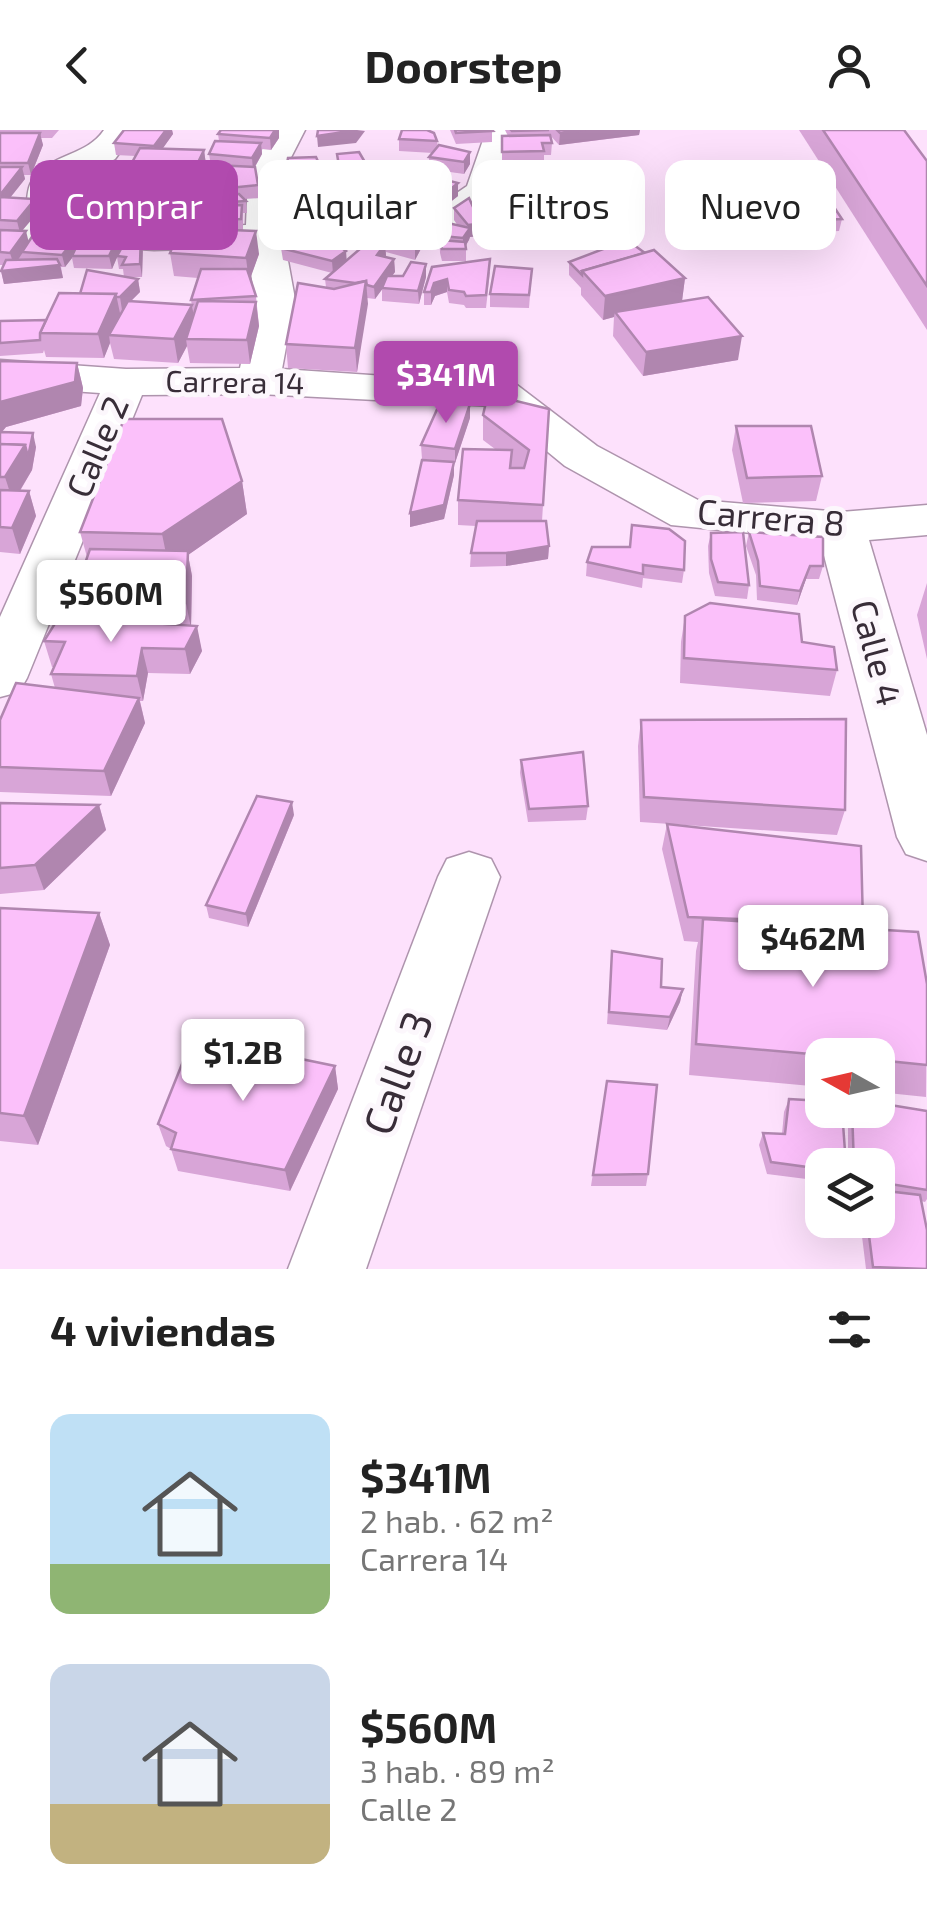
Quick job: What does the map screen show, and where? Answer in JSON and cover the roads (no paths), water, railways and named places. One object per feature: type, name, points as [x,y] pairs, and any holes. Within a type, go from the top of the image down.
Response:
[{"type":"street","points":[[99,159],[120,130]]},
{"type":"street","points":[[273,160],[289,130]]},
{"type":"street","points":[[452,213],[483,192],[499,143],[499,130]]},
{"type":"street","points":[[108,160],[68,168],[49,181],[41,195],[43,212],[31,233],[154,239],[258,229]]},
{"type":"street","points":[[259,381],[274,299],[267,250]]},
{"type":"street","name":"Carrera 14","points":[[0,373],[126,382],[259,381],[502,394],[526,409]]},
{"type":"street","name":"Calle 2","points":[[0,678],[126,382]]},
{"type":"street","name":"Carrera 8","points":[[526,409],[581,456],[688,514],[841,527],[927,520]]},
{"type":"street","name":"Calle 4","points":[[841,527],[927,837]]},
{"type":"street","name":"Calle 3","points":[[327,1269],[469,877]]}]
